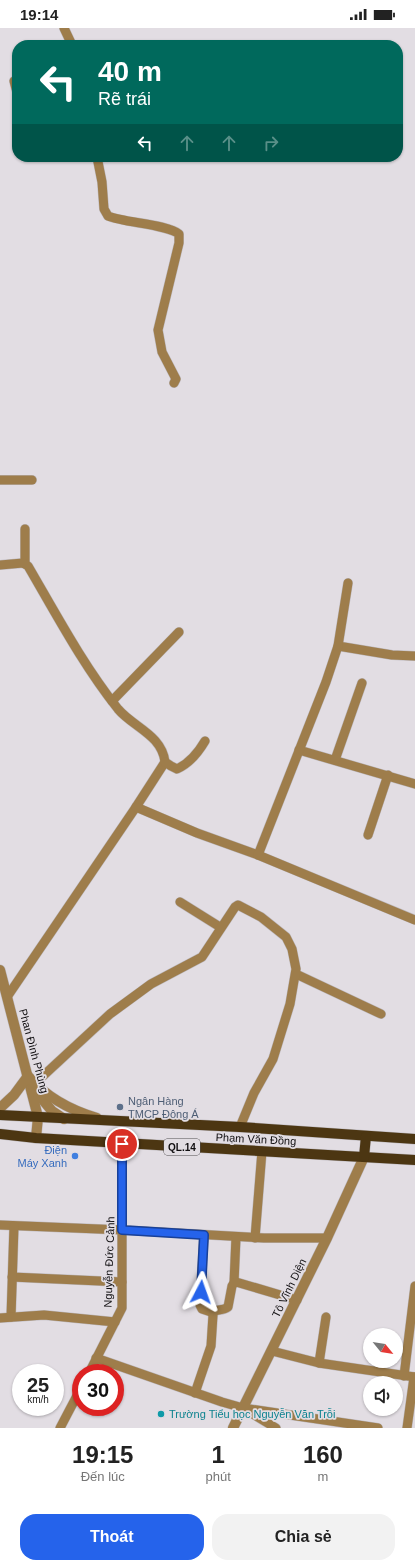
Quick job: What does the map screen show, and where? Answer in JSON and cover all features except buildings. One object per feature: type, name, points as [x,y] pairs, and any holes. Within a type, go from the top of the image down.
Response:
[{"type":"main road","name":"Phạm Văn Đồng","points":[[0,1115],[240,1127],[415,1139]]},
{"type":"main road","name":"Phạm Văn Đồng","points":[[0,1134],[122,1144],[415,1160]]},
{"type":"main road","points":[[364,1157],[366,1136]]},
{"type":"street","points":[[64,28],[70,40]]},
{"type":"street","points":[[98,162],[102,182],[104,209],[108,216],[162,228],[178,234],[179,243],[158,330],[162,352],[176,379],[174,383]]},
{"type":"street","points":[[0,480],[32,480]]},
{"type":"street","points":[[7,996],[165,762],[164,754],[158,744],[118,710],[84,660],[25,564],[25,529]]},
{"type":"street","points":[[0,565],[25,564]]},
{"type":"street","points":[[258,855],[326,682],[338,646],[348,582]]},
{"type":"street","points":[[112,701],[179,632]]},
{"type":"street","points":[[338,646],[370,652],[415,655]]},
{"type":"street","points":[[335,760],[362,683]]},
{"type":"street","points":[[165,762],[177,769],[184,766],[192,760],[206,741]]},
{"type":"street","points":[[299,750],[415,784]]},
{"type":"street","points":[[368,835],[388,775]]},
{"type":"street","points":[[136,807],[197,833],[258,855],[415,920]]},
{"type":"street","points":[[180,902],[220,927]]},
{"type":"street","points":[[0,1108],[110,1014],[151,984],[202,957],[220,927],[238,905],[261,917],[289,941],[294,958],[296,974],[290,1004],[274,1059],[254,1093],[240,1127]]},
{"type":"street","name":"Phan Đình Phùng","points":[[0,970],[31,1083],[38,1117],[36,1138]]},
{"type":"street","points":[[296,974],[381,1014]]},
{"type":"street","points":[[31,1083],[52,1111],[64,1119]]},
{"type":"street","points":[[31,1083],[58,1102],[84,1114],[103,1120]]},
{"type":"street","name":"Nguyễn Đức Cảnh","points":[[93,1364],[122,1308],[122,1144]]},
{"type":"street","points":[[255,1238],[262,1151]]},
{"type":"street","name":"Tô Vĩnh Diện","points":[[233,1428],[327,1238],[364,1157]]},
{"type":"street","points":[[0,1225],[122,1230],[255,1238],[327,1238]]},
{"type":"street","points":[[11,1317],[14,1226]]},
{"type":"street","points":[[204,1235],[200,1305],[202,1309],[211,1312],[228,1307],[234,1283],[236,1237]]},
{"type":"street","points":[[12,1277],[122,1282]]},
{"type":"street","points":[[234,1283],[238,1282],[297,1300]]},
{"type":"street","points":[[404,1376],[415,1286]]},
{"type":"street","points":[[195,1393],[211,1346],[213,1315],[211,1312]]},
{"type":"street","points":[[0,1318],[44,1315],[115,1322]]},
{"type":"street","points":[[319,1364],[326,1318]]},
{"type":"street","points":[[272,1351],[319,1364],[415,1377],[407,1428]]},
{"type":"street","points":[[96,1358],[195,1393],[243,1408],[378,1428]]},
{"type":"street","points":[[60,1428],[72,1405]]},
{"type":"street","points":[[243,1408],[276,1428]]},
{"type":"place","name":"Ngân Hàng TMCP Đông Á","points":[[120,1107]]},
{"type":"place","name":"Điện Máy Xanh","points":[[75,1156]]},
{"type":"place","name":"Trường Tiểu học Nguyễn Văn Trỗi","points":[[161,1414]]},
{"type":"route","points":[[122,1144],[122,1230],[204,1235],[201,1292]]}]
